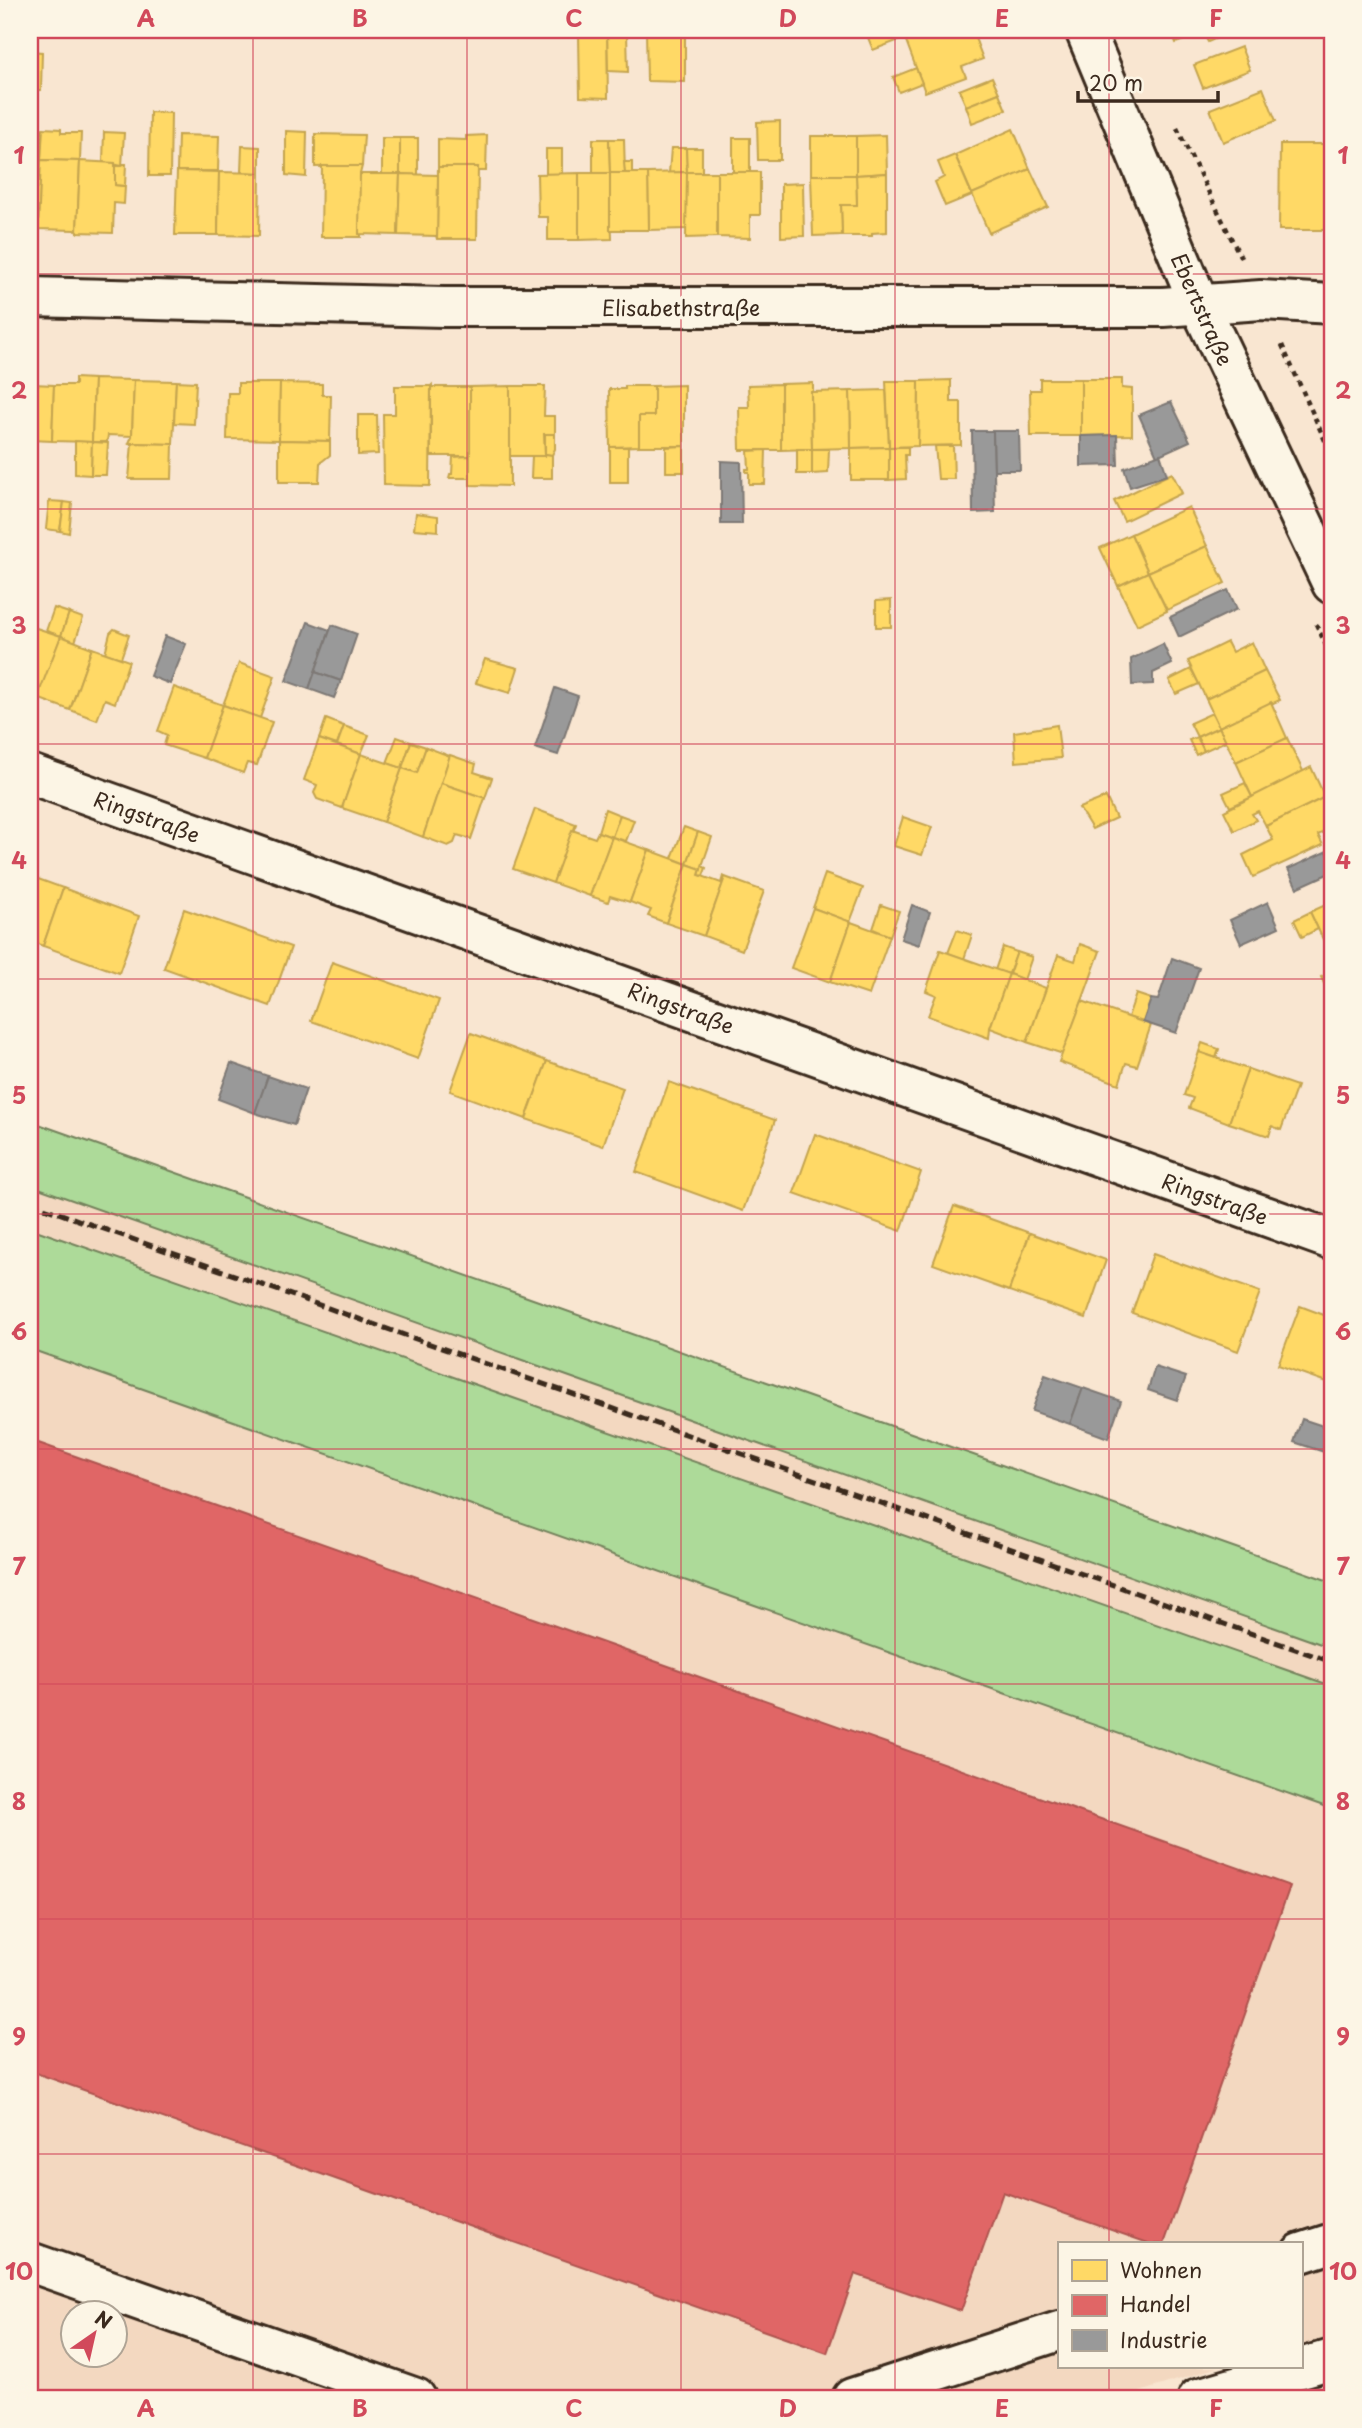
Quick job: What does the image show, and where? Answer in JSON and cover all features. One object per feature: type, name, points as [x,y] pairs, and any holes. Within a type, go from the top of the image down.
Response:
[{"type":"street","name":"Ebertstraße","points":[[1085,30],[1199,304],[1332,584]]},
{"type":"street","name":"Elisabethstraße","points":[[30,297],[444,307],[1163,307],[1261,300],[1332,304]]},
{"type":"street","name":"Ringstraße","points":[[30,774],[1332,1240]]},
{"type":"street","points":[[1302,2253],[1332,2243]]},
{"type":"street","points":[[30,2262],[415,2398]]},
{"type":"street","points":[[852,2398],[1058,2331]]},
{"type":"street","points":[[1302,2368],[1332,2359]]},
{"type":"street","points":[[1198,2398],[1301,2368]]},
{"type":"path","points":[[1172,118],[1261,300],[1332,456]]},
{"type":"shaded area","points":[[30,1185],[1332,1648],[1332,1686],[30,1228]]},
{"type":"shaded area","points":[[30,1349],[1332,1809],[1332,2338],[1302,2348],[1302,2242],[1058,2242],[1058,2368],[1215,2368],[1121,2398],[30,2398]]},
{"type":"green space","points":[[30,1121],[1332,1582],[1332,1648],[30,1185]]},
{"type":"green space","points":[[30,1228],[1332,1686],[1332,1809],[30,1349]]},
{"type":"building: Wohnen","points":[[646,30],[685,30],[685,82],[647,81]]},
{"type":"building: Wohnen","points":[[882,30],[902,30],[905,38],[873,50],[867,35]]},
{"type":"building: Wohnen","points":[[902,30],[972,30],[983,59],[962,67],[966,77],[925,92]]},
{"type":"building: Wohnen","points":[[1171,30],[1222,30],[1224,35],[1208,42],[1203,33],[1176,43]]},
{"type":"building: Wohnen","points":[[627,32],[628,72],[608,71],[607,33]]},
{"type":"building: Wohnen","points":[[579,34],[607,34],[608,98],[580,97]]},
{"type":"building: Wohnen","points":[[1241,47],[1250,70],[1203,88],[1194,65]]},
{"type":"building: Wohnen","points":[[30,51],[42,52],[41,90],[30,90]]},
{"type":"building: Wohnen","points":[[916,68],[922,83],[899,92],[893,77]]},
{"type":"building: Wohnen","points":[[992,77],[999,93],[966,106],[959,90]]},
{"type":"building: Wohnen","points":[[1263,88],[1276,121],[1223,142],[1210,109]]},
{"type":"building: Wohnen","points":[[999,93],[1006,110],[972,123],[966,106]]},
{"type":"building: Wohnen","points":[[150,112],[171,113],[170,176],[149,176]]},
{"type":"building: Wohnen","points":[[780,121],[780,160],[758,160],[757,122]]},
{"type":"building: Wohnen","points":[[43,128],[61,129],[61,133],[81,133],[80,161],[41,160]]},
{"type":"building: Wohnen","points":[[30,129],[42,129],[41,160],[30,160]]},
{"type":"building: Wohnen","points":[[1013,129],[1030,169],[972,194],[955,155]]},
{"type":"building: Wohnen","points":[[286,131],[307,132],[306,177],[286,175]]},
{"type":"building: Wohnen","points":[[104,132],[124,133],[122,166],[103,162]]},
{"type":"building: Wohnen","points":[[315,134],[364,135],[362,166],[315,167]]},
{"type":"building: Wohnen","points":[[178,135],[219,136],[218,171],[177,171]]},
{"type":"building: Wohnen","points":[[487,135],[486,171],[477,171],[478,167],[438,167],[438,139],[466,140],[466,136]]},
{"type":"building: Wohnen","points":[[886,135],[887,173],[856,175],[856,136]]},
{"type":"building: Wohnen","points":[[811,136],[856,136],[856,175],[811,175]]},
{"type":"building: Wohnen","points":[[382,138],[400,138],[400,174],[382,174]]},
{"type":"building: Wohnen","points":[[400,138],[418,138],[418,175],[400,174]]},
{"type":"building: Wohnen","points":[[733,138],[750,138],[750,172],[733,172]]},
{"type":"building: Wohnen","points":[[593,139],[609,139],[610,173],[593,174]]},
{"type":"building: Wohnen","points":[[609,139],[624,139],[625,173],[610,173]]},
{"type":"building: Wohnen","points":[[1280,144],[1327,144],[1326,230],[1279,230]]},
{"type":"building: Wohnen","points":[[1327,144],[1332,144],[1332,230],[1326,230]]},
{"type":"building: Wohnen","points":[[242,146],[260,147],[260,173],[241,172]]},
{"type":"building: Wohnen","points":[[671,148],[686,148],[687,172],[669,173]]},
{"type":"building: Wohnen","points":[[686,148],[702,148],[702,172],[687,172]]},
{"type":"building: Wohnen","points":[[546,149],[562,149],[562,174],[546,174]]},
{"type":"building: Wohnen","points":[[955,155],[972,195],[945,206],[935,182],[944,177],[938,162]]},
{"type":"building: Wohnen","points":[[30,160],[41,160],[38,229],[30,228]]},
{"type":"building: Wohnen","points":[[41,160],[80,161],[77,232],[38,229]]},
{"type":"building: Wohnen","points":[[80,161],[115,163],[115,185],[125,186],[124,204],[114,203],[113,233],[77,232]]},
{"type":"building: Wohnen","points":[[624,162],[632,162],[632,173],[625,173]]},
{"type":"building: Wohnen","points":[[126,164],[125,186],[115,185],[115,166]]},
{"type":"building: Wohnen","points":[[322,166],[362,166],[361,237],[321,237]]},
{"type":"building: Wohnen","points":[[438,167],[478,167],[477,239],[437,239]]},
{"type":"building: Wohnen","points":[[1030,169],[1048,207],[989,233],[972,194]]},
{"type":"building: Wohnen","points":[[177,171],[219,172],[218,235],[175,235]]},
{"type":"building: Wohnen","points":[[219,172],[260,173],[259,236],[218,235]]},
{"type":"building: Wohnen","points":[[687,172],[687,229],[649,230],[648,173]]},
{"type":"building: Wohnen","points":[[687,172],[717,172],[717,237],[686,238]]},
{"type":"building: Wohnen","points":[[717,172],[760,172],[760,215],[750,215],[750,238],[717,237]]},
{"type":"building: Wohnen","points":[[579,173],[579,240],[548,240],[548,217],[538,217],[537,174]]},
{"type":"building: Wohnen","points":[[579,173],[610,173],[612,239],[579,240]]},
{"type":"building: Wohnen","points":[[610,173],[648,173],[649,230],[610,230]]},
{"type":"building: Wohnen","points":[[887,173],[887,232],[872,233],[872,236],[842,236],[841,205],[857,205],[856,175]]},
{"type":"building: Wohnen","points":[[360,174],[400,174],[398,235],[359,234]]},
{"type":"building: Wohnen","points":[[400,174],[438,175],[437,239],[436,236],[398,235]]},
{"type":"building: Wohnen","points":[[811,175],[856,175],[857,205],[841,205],[842,235],[813,236]]},
{"type":"building: Wohnen","points":[[803,183],[804,236],[781,237],[781,184]]},
{"type":"building: Wohnen","points":[[30,377],[33,377],[33,384],[54,385],[52,441],[30,440]]},
{"type":"building: Wohnen","points":[[75,378],[94,379],[92,442],[52,441],[54,385],[75,385]]},
{"type":"building: Wohnen","points":[[94,379],[134,380],[132,436],[108,435],[107,442],[92,442]]},
{"type":"building: Wohnen","points":[[1040,379],[1081,379],[1081,436],[1031,436],[1030,390],[1040,390]]},
{"type":"building: Wohnen","points":[[1081,379],[1122,379],[1122,388],[1132,389],[1132,435],[1081,436]]},
{"type":"building: Wohnen","points":[[134,380],[176,381],[173,444],[129,443],[132,436]]},
{"type":"building: Wohnen","points":[[951,380],[951,402],[961,402],[961,445],[918,446],[919,381]]},
{"type":"building: Wohnen","points":[[176,381],[196,382],[194,424],[174,423]]},
{"type":"building: Wohnen","points":[[886,381],[919,381],[918,446],[889,447]]},
{"type":"building: Wohnen","points":[[238,383],[280,383],[279,440],[227,439],[228,393],[238,393]]},
{"type":"building: Wohnen","points":[[280,383],[322,384],[322,395],[331,395],[330,441],[279,440]]},
{"type":"building: Wohnen","points":[[813,383],[812,449],[781,450],[781,384]]},
{"type":"building: Wohnen","points":[[781,384],[781,450],[740,450],[739,407],[749,407],[748,385]]},
{"type":"building: Wohnen","points":[[432,385],[470,387],[470,456],[431,456]]},
{"type":"building: Wohnen","points":[[684,385],[684,446],[639,446],[639,416],[654,416],[654,386]]},
{"type":"building: Wohnen","points":[[395,386],[431,386],[430,486],[384,485],[383,414],[395,414]]},
{"type":"building: Wohnen","points":[[510,386],[545,386],[544,416],[555,416],[555,434],[544,434],[545,456],[509,456]]},
{"type":"building: Wohnen","points":[[510,386],[510,486],[470,485],[470,387]]},
{"type":"building: Wohnen","points":[[625,386],[654,386],[654,416],[639,416],[639,446],[610,447],[609,389],[625,389]]},
{"type":"building: Wohnen","points":[[886,390],[889,447],[851,448],[850,391]]},
{"type":"building: Wohnen","points":[[850,391],[851,448],[812,449],[811,392]]},
{"type":"building: Wohnen","points":[[358,415],[377,415],[378,454],[358,455]]},
{"type":"building: Wohnen","points":[[545,434],[555,434],[555,449],[552,455],[545,454]]},
{"type":"building: Wohnen","points":[[279,440],[330,441],[330,455],[320,463],[319,482],[279,482]]},
{"type":"building: Wohnen","points":[[75,441],[92,442],[91,475],[75,474]]},
{"type":"building: Wohnen","points":[[92,442],[108,443],[106,475],[91,475]]},
{"type":"building: Wohnen","points":[[132,443],[173,444],[172,479],[129,479]]},
{"type":"building: Wohnen","points":[[684,446],[684,472],[666,472],[666,447]]},
{"type":"building: Wohnen","points":[[935,446],[953,446],[954,479],[938,479]]},
{"type":"building: Wohnen","points":[[610,447],[628,447],[628,482],[610,482]]},
{"type":"building: Wohnen","points":[[889,447],[889,480],[851,480],[851,448]]},
{"type":"building: Wohnen","points":[[889,447],[908,447],[908,455],[905,455],[906,479],[889,480]]},
{"type":"building: Wohnen","points":[[797,449],[812,449],[812,474],[797,474]]},
{"type":"building: Wohnen","points":[[812,449],[829,449],[828,473],[812,474]]},
{"type":"building: Wohnen","points":[[766,450],[765,484],[749,484],[749,472],[746,472],[746,469],[749,469],[748,451]]},
{"type":"building: Wohnen","points":[[552,455],[552,478],[531,478],[532,456]]},
{"type":"building: Wohnen","points":[[470,456],[470,478],[449,478],[452,474],[453,457]]},
{"type":"building: Wohnen","points":[[1172,473],[1182,493],[1124,521],[1114,501]]},
{"type":"building: Wohnen","points":[[49,501],[64,502],[60,531],[46,529]]},
{"type":"building: Wohnen","points":[[64,502],[72,503],[69,533],[60,531]]},
{"type":"building: Wohnen","points":[[1189,507],[1207,546],[1148,572],[1131,534]]},
{"type":"building: Wohnen","points":[[416,513],[438,516],[438,531],[414,529]]},
{"type":"building: Wohnen","points":[[1131,534],[1148,572],[1118,586],[1100,548]]},
{"type":"building: Wohnen","points":[[1207,546],[1225,583],[1167,610],[1148,572]]},
{"type":"building: Wohnen","points":[[1148,572],[1167,611],[1137,625],[1118,586]]},
{"type":"building: Wohnen","points":[[891,600],[891,627],[876,627],[876,601]]},
{"type":"building: Wohnen","points":[[54,608],[69,613],[61,636],[46,631]]},
{"type":"building: Wohnen","points":[[69,613],[83,618],[75,642],[61,636]]},
{"type":"building: Wohnen","points":[[30,626],[61,636],[41,691],[30,687]]},
{"type":"building: Wohnen","points":[[114,629],[129,635],[121,658],[105,653],[110,633]]},
{"type":"building: Wohnen","points":[[61,636],[92,648],[70,710],[37,698]]},
{"type":"building: Wohnen","points":[[1227,642],[1232,652],[1252,642],[1265,671],[1206,699],[1188,661]]},
{"type":"building: Wohnen","points":[[92,648],[129,661],[115,703],[105,699],[97,720],[70,710]]},
{"type":"building: Wohnen","points":[[485,659],[518,668],[510,693],[476,683]]},
{"type":"building: Wohnen","points":[[239,663],[275,676],[260,718],[223,705]]},
{"type":"building: Wohnen","points":[[1191,669],[1199,684],[1176,694],[1169,680]]},
{"type":"building: Wohnen","points":[[1265,671],[1280,700],[1219,727],[1206,699]]},
{"type":"building: Wohnen","points":[[174,687],[223,705],[204,758],[164,745],[167,735],[158,731]]},
{"type":"building: Wohnen","points":[[1271,702],[1287,738],[1236,762],[1219,727]]},
{"type":"building: Wohnen","points":[[223,705],[272,722],[257,765],[247,763],[243,773],[204,758]]},
{"type":"building: Wohnen","points":[[1212,713],[1219,727],[1197,737],[1190,723]]},
{"type":"building: Wohnen","points":[[326,719],[344,726],[337,745],[319,739]]},
{"type":"building: Wohnen","points":[[1057,725],[1061,758],[1016,762],[1014,732]]},
{"type":"building: Wohnen","points":[[344,726],[369,735],[361,754],[337,745]]},
{"type":"building: Wohnen","points":[[1219,727],[1226,741],[1204,751],[1197,737]]},
{"type":"building: Wohnen","points":[[397,737],[411,742],[402,768],[387,763]]},
{"type":"building: Wohnen","points":[[1197,737],[1204,751],[1196,755],[1189,740]]},
{"type":"building: Wohnen","points":[[1287,738],[1304,773],[1252,797],[1236,762]]},
{"type":"building: Wohnen","points":[[319,739],[361,754],[342,808],[317,799],[314,793],[317,785],[304,780]]},
{"type":"building: Wohnen","points":[[411,742],[426,747],[417,773],[402,768]]},
{"type":"building: Wohnen","points":[[426,747],[450,756],[423,837],[383,822],[402,768],[417,773]]},
{"type":"building: Wohnen","points":[[361,754],[402,768],[383,822],[342,808]]},
{"type":"building: Wohnen","points":[[450,755],[476,764],[474,772],[492,778],[485,798],[441,783]]},
{"type":"building: Wohnen","points":[[1311,767],[1325,797],[1266,826],[1258,811],[1252,814],[1256,820],[1234,831],[1224,811]]},
{"type":"building: Wohnen","points":[[441,783],[485,798],[471,839],[457,835],[454,843],[448,846],[423,837]]},
{"type":"building: Wohnen","points":[[1245,783],[1252,797],[1230,807],[1223,793]]},
{"type":"building: Wohnen","points":[[1106,797],[1116,818],[1092,829],[1079,808]]},
{"type":"building: Wohnen","points":[[1325,797],[1332,811],[1332,828],[1318,835],[1323,845],[1253,877],[1243,855],[1273,840],[1266,826]]},
{"type":"building: Wohnen","points":[[535,809],[576,824],[553,883],[513,869]]},
{"type":"building: Wohnen","points":[[605,809],[620,815],[612,837],[598,832]]},
{"type":"building: Wohnen","points":[[620,815],[634,820],[626,841],[612,837]]},
{"type":"building: Wohnen","points":[[903,817],[932,827],[922,855],[894,846]]},
{"type":"building: Wohnen","points":[[684,827],[698,832],[687,864],[672,858]]},
{"type":"building: Wohnen","points":[[572,830],[595,838],[598,832],[612,837],[590,896],[553,883]]},
{"type":"building: Wohnen","points":[[698,832],[712,837],[702,866],[706,868],[703,876],[699,875],[701,869],[687,864]]},
{"type":"building: Wohnen","points":[[612,837],[649,850],[630,902],[610,896],[608,902],[590,896]]},
{"type":"building: Wohnen","points":[[649,850],[687,864],[666,923],[648,916],[651,910],[630,902]]},
{"type":"building: Wohnen","points":[[687,864],[701,869],[699,875],[721,883],[723,876],[725,877],[704,936],[666,923]]},
{"type":"building: Wohnen","points":[[825,874],[863,888],[850,922],[813,908]]},
{"type":"building: Wohnen","points":[[30,876],[63,888],[43,946],[30,941]]},
{"type":"building: Wohnen","points":[[725,877],[764,891],[742,950],[704,936]]},
{"type":"building: Wohnen","points":[[63,888],[139,916],[119,973],[43,946]]},
{"type":"building: Wohnen","points":[[1332,902],[1332,947],[1328,950],[1310,912]]},
{"type":"building: Wohnen","points":[[881,905],[899,911],[890,936],[873,929]]},
{"type":"building: Wohnen","points":[[813,908],[851,922],[830,982],[791,968]]},
{"type":"building: Wohnen","points":[[184,909],[291,947],[270,1006],[164,968]]},
{"type":"building: Wohnen","points":[[1310,912],[1318,929],[1302,937],[1294,920]]},
{"type":"building: Wohnen","points":[[851,922],[890,936],[869,995],[830,982]]},
{"type":"building: Wohnen","points":[[957,930],[972,935],[964,959],[948,953]]},
{"type":"building: Wohnen","points":[[1080,944],[1100,951],[1063,1054],[1027,1042],[1058,955],[1075,961]]},
{"type":"building: Wohnen","points":[[1003,947],[1017,952],[1009,974],[995,970]]},
{"type":"building: Wohnen","points":[[940,950],[1009,974],[989,1038],[928,1016],[936,995],[926,991]]},
{"type":"building: Wohnen","points":[[1017,952],[1032,957],[1024,980],[1009,974]]},
{"type":"building: Wohnen","points":[[332,962],[439,1000],[418,1059],[311,1021]]},
{"type":"building: Wohnen","points":[[1332,972],[1332,993],[1329,994],[1321,977]]},
{"type":"building: Wohnen","points":[[1009,974],[1046,988],[1027,1042],[990,1028]]},
{"type":"building: Wohnen","points":[[1136,994],[1151,999],[1143,1022],[1128,1017]]},
{"type":"building: Wohnen","points":[[1082,1001],[1151,1025],[1137,1066],[1126,1063],[1119,1084],[1059,1062]]},
{"type":"building: Wohnen","points":[[471,1033],[547,1061],[526,1119],[450,1091]]},
{"type":"building: Wohnen","points":[[1202,1043],[1219,1049],[1216,1058],[1199,1052]]},
{"type":"building: Wohnen","points":[[1199,1052],[1248,1069],[1229,1123],[1189,1108],[1193,1098],[1184,1095]]},
{"type":"building: Wohnen","points":[[547,1061],[623,1088],[603,1146],[526,1119]]},
{"type":"building: Wohnen","points":[[1248,1069],[1297,1086],[1281,1130],[1272,1126],[1269,1136],[1229,1123]]},
{"type":"building: Wohnen","points":[[669,1082],[775,1120],[743,1211],[636,1172]]},
{"type":"building: Wohnen","points":[[815,1134],[921,1172],[901,1231],[794,1193]]},
{"type":"building: Wohnen","points":[[954,1206],[1030,1233],[1009,1291],[933,1264]]},
{"type":"building: Wohnen","points":[[1030,1233],[1106,1260],[1086,1318],[1009,1291]]},
{"type":"building: Wohnen","points":[[1153,1254],[1260,1292],[1238,1351],[1132,1313]]},
{"type":"building: Wohnen","points":[[1300,1306],[1332,1318],[1332,1384],[1278,1365]]},
{"type":"building: Handel","points":[[30,1440],[1290,1886],[1165,2242],[1145,2242],[1003,2192],[961,2311],[855,2274],[827,2353],[30,2071]]},
{"type":"building: Industrie","points":[[1171,402],[1190,441],[1157,456],[1139,415]]},
{"type":"building: Industrie","points":[[972,431],[993,431],[995,512],[973,513]]},
{"type":"building: Industrie","points":[[993,431],[1019,431],[1020,470],[994,470]]},
{"type":"building: Industrie","points":[[1117,435],[1118,465],[1081,466],[1081,436]]},
{"type":"building: Industrie","points":[[1160,454],[1167,475],[1130,487],[1124,468]]},
{"type":"building: Industrie","points":[[721,461],[741,462],[742,524],[721,524]]},
{"type":"building: Industrie","points":[[1228,590],[1237,609],[1179,637],[1170,617]]},
{"type":"building: Industrie","points":[[308,622],[330,630],[309,689],[286,681]]},
{"type":"building: Industrie","points":[[332,625],[357,634],[341,681],[315,672]]},
{"type":"building: Industrie","points":[[165,636],[186,644],[170,684],[150,676]]},
{"type":"building: Industrie","points":[[1163,644],[1172,664],[1153,673],[1153,684],[1132,685],[1131,659]]},
{"type":"building: Industrie","points":[[315,672],[341,681],[334,698],[309,689]]},
{"type":"building: Industrie","points":[[555,688],[578,696],[558,755],[535,748]]},
{"type":"building: Industrie","points":[[1327,851],[1332,872],[1297,888],[1288,869]]},
{"type":"building: Industrie","points":[[1268,902],[1279,927],[1241,944],[1230,920]]},
{"type":"building: Industrie","points":[[912,905],[930,912],[919,945],[901,939]]},
{"type":"building: Industrie","points":[[1172,958],[1199,968],[1176,1033],[1143,1022],[1151,999],[1158,1000]]},
{"type":"building: Industrie","points":[[231,1063],[268,1076],[255,1113],[218,1099]]},
{"type":"building: Industrie","points":[[268,1076],[306,1089],[294,1125],[255,1113]]},
{"type":"building: Industrie","points":[[1155,1367],[1186,1377],[1177,1400],[1148,1390]]},
{"type":"building: Industrie","points":[[1045,1375],[1083,1388],[1070,1424],[1032,1411]]},
{"type":"building: Industrie","points":[[1083,1388],[1121,1401],[1108,1438],[1070,1424]]},
{"type":"building: Industrie","points":[[1302,1419],[1332,1429],[1324,1452],[1294,1442]]},
{"type":"railway","points":[[30,1203],[1332,1662]]}]
